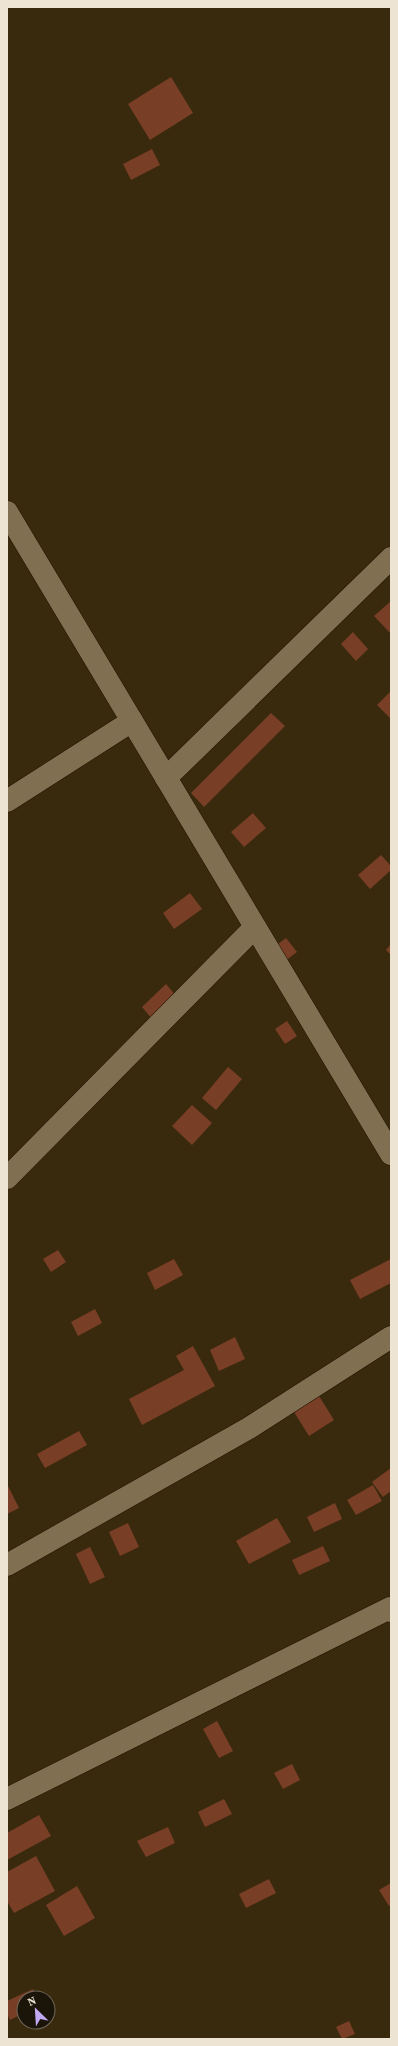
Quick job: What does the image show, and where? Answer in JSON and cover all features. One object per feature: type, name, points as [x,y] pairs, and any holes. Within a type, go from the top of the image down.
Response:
[{"type":"street","points":[[7,512],[391,1154]]},
{"type":"street","points":[[166,778],[391,558]]},
{"type":"street","points":[[7,801],[132,721]]},
{"type":"street","points":[[7,1178],[255,927]]},
{"type":"street","points":[[7,1565],[248,1428],[391,1337]]},
{"type":"street","points":[[7,1799],[390,1608],[391,1611]]},
{"type":"building","points":[[171,77],[193,113],[150,140],[128,104]]},
{"type":"building","points":[[152,149],[160,165],[131,180],[123,164]]},
{"type":"building","points":[[391,601],[391,634],[374,616]]},
{"type":"building","points":[[353,632],[368,649],[356,661],[341,644]]},
{"type":"building","points":[[391,691],[391,717],[390,718],[377,705]]},
{"type":"building","points":[[271,713],[285,726],[204,807],[191,793]]},
{"type":"building","points":[[253,813],[266,828],[244,847],[231,832]]},
{"type":"building","points":[[381,855],[391,866],[391,870],[370,889],[358,875]]},
{"type":"building","points":[[190,893],[202,909],[174,929],[163,913]]},
{"type":"building","points":[[286,938],[297,952],[281,964],[270,950]]},
{"type":"building","points":[[391,944],[391,955],[386,950]]},
{"type":"building","points":[[166,984],[176,996],[152,1019],[142,1007]]},
{"type":"building","points":[[287,1021],[297,1036],[285,1044],[275,1029]]},
{"type":"building","points":[[228,1067],[242,1079],[216,1110],[202,1098]]},
{"type":"building","points":[[192,1105],[212,1123],[192,1145],[172,1126]]},
{"type":"building","points":[[58,1250],[66,1262],[51,1272],[43,1259]]},
{"type":"building","points":[[174,1259],[183,1275],[155,1290],[147,1273]]},
{"type":"building","points":[[391,1259],[391,1283],[360,1299],[350,1280]]},
{"type":"building","points":[[95,1309],[102,1323],[78,1336],[71,1322]]},
{"type":"building","points":[[235,1337],[245,1359],[219,1371],[210,1350]]},
{"type":"building","points":[[193,1346],[215,1386],[142,1425],[129,1399],[184,1370],[176,1356]]},
{"type":"building","points":[[319,1396],[334,1420],[309,1436],[294,1412]]},
{"type":"building","points":[[79,1431],[87,1445],[45,1468],[37,1454]]},
{"type":"building","points":[[391,1468],[391,1491],[383,1497],[372,1482]]},
{"type":"building","points":[[7,1484],[19,1508],[7,1514]]},
{"type":"building","points":[[373,1485],[382,1501],[356,1515],[347,1500]]},
{"type":"building","points":[[335,1503],[342,1519],[314,1532],[307,1517]]},
{"type":"building","points":[[277,1518],[291,1542],[249,1564],[236,1541]]},
{"type":"building","points":[[128,1523],[139,1547],[120,1556],[109,1532]]},
{"type":"building","points":[[323,1546],[330,1561],[299,1575],[292,1560]]},
{"type":"building","points":[[90,1547],[105,1577],[90,1584],[76,1554]]},
{"type":"building","points":[[217,1721],[233,1751],[219,1758],[203,1729]]},
{"type":"building","points":[[292,1764],[300,1780],[283,1789],[274,1773]]},
{"type":"building","points":[[224,1799],[232,1814],[205,1827],[198,1812]]},
{"type":"building","points":[[39,1815],[51,1836],[7,1860],[7,1833]]},
{"type":"building","points":[[168,1827],[175,1843],[146,1857],[137,1841]]},
{"type":"building","points":[[36,1856],[55,1891],[14,1913],[7,1901],[7,1872]]},
{"type":"building","points":[[269,1879],[276,1893],[246,1908],[239,1894]]},
{"type":"building","points":[[391,1883],[391,1905],[389,1906],[379,1890]]},
{"type":"building","points":[[77,1886],[95,1918],[64,1936],[46,1905]]},
{"type":"building","points":[[16,1997],[16,2017],[10,2020],[7,2014],[7,2001]]},
{"type":"building","points":[[349,2021],[355,2034],[342,2039],[336,2027]]}]
